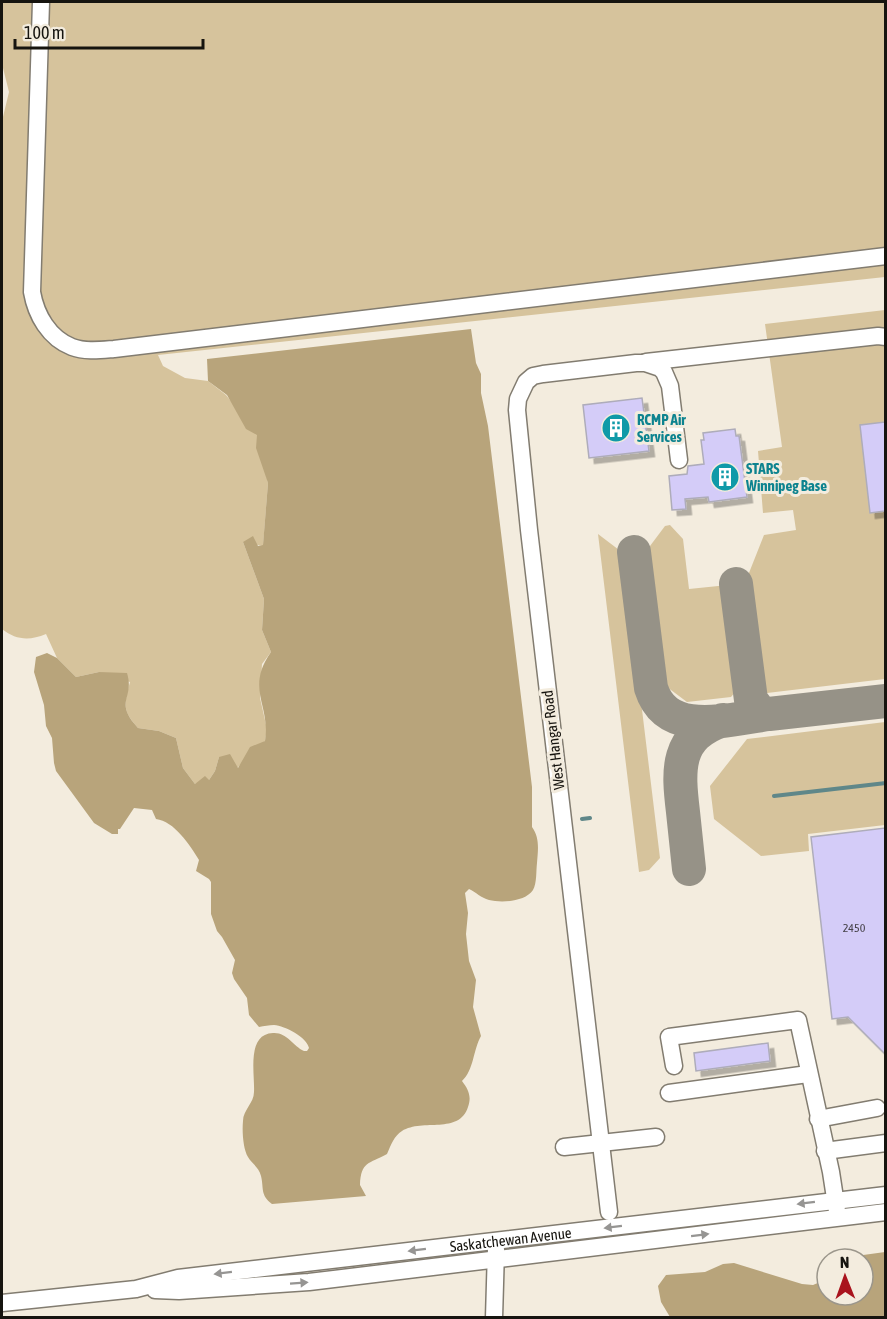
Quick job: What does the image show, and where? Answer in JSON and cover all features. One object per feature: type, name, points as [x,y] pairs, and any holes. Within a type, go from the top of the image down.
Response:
[{"type":"street","points":[[41,2],[32,292],[34,305],[41,319],[50,331],[73,347],[86,350],[114,349],[885,256]]},
{"type":"street","name":"West Hangar Road","points":[[609,1212],[517,410],[521,389],[533,376],[885,337]]},
{"type":"street","name":"West Hangar Road","points":[[636,363],[645,363],[660,368],[668,379],[679,460]]},
{"type":"street","points":[[674,1066],[669,1036],[798,1020],[838,1218]]},
{"type":"street","points":[[669,1093],[808,1074]]},
{"type":"street","points":[[818,1119],[877,1108]]},
{"type":"street","points":[[564,1147],[656,1137]]},
{"type":"street","points":[[825,1151],[885,1143]]},
{"type":"street","name":"Saskatchewan Avenue","points":[[136,1289],[178,1278],[885,1195]]},
{"type":"street","name":"Saskatchewan Avenue","points":[[2,1303],[136,1289],[179,1291],[309,1282],[885,1212]]},
{"type":"street","points":[[494,1317],[496,1241]]},
{"type":"shaded area","points":[[2,2],[885,2],[885,277],[158,355],[163,366],[185,378],[208,381],[226,395],[257,434],[268,483],[263,546],[243,542],[264,599],[262,630],[271,652],[262,664],[260,698],[267,729],[265,741],[237,768],[219,757],[215,771],[209,780],[195,784],[183,768],[176,738],[159,731],[138,728],[129,716],[126,702],[130,682],[99,672],[76,677],[57,658],[46,634],[34,638],[23,638],[2,629],[2,121],[9,92],[2,64]]},
{"type":"shaded area","points":[[885,310],[885,679],[767,693],[757,684],[745,583],[764,535],[796,530],[793,510],[763,513],[758,451],[782,447],[765,324]]},
{"type":"shaded area","points":[[471,329],[476,363],[481,374],[481,393],[488,426],[532,787],[532,827],[538,844],[535,884],[529,894],[512,901],[489,900],[469,889],[465,893],[468,913],[466,934],[469,961],[476,980],[473,1007],[481,1036],[469,1071],[462,1081],[468,1090],[470,1099],[463,1116],[457,1121],[410,1127],[399,1133],[387,1154],[364,1167],[360,1185],[366,1196],[272,1204],[264,1194],[260,1173],[248,1157],[243,1140],[243,1117],[254,1096],[255,1047],[264,1035],[278,1033],[304,1051],[309,1048],[304,1040],[295,1033],[274,1025],[259,1027],[249,1015],[247,998],[232,973],[235,960],[217,931],[211,914],[211,882],[196,871],[199,860],[181,835],[169,824],[156,819],[152,810],[134,808],[118,829],[118,834],[112,834],[94,823],[56,771],[52,738],[46,726],[44,705],[34,672],[36,657],[47,653],[57,658],[76,677],[99,672],[127,673],[129,689],[126,706],[131,719],[138,728],[159,731],[176,738],[183,768],[195,784],[205,776],[209,780],[215,771],[219,757],[230,754],[238,768],[250,747],[265,741],[265,717],[259,687],[260,676],[271,652],[262,630],[264,599],[243,542],[253,536],[258,546],[263,545],[268,483],[256,448],[257,435],[246,429],[227,395],[208,381],[207,359]]},
{"type":"shaded area","points":[[670,525],[683,539],[689,589],[728,585],[740,686],[731,697],[687,702],[663,684],[647,550],[665,526]]},
{"type":"shaded area","points":[[598,534],[623,553],[660,858],[649,870],[639,872]]},
{"type":"shaded area","points":[[885,722],[885,825],[808,834],[809,851],[761,856],[714,819],[710,786],[747,739]]},
{"type":"shaded area","points":[[885,1252],[885,1317],[670,1317],[661,1302],[658,1286],[666,1275],[705,1272],[723,1264],[734,1263],[802,1284],[815,1284],[815,1307],[875,1307],[875,1253]]},
{"type":"building","name":"RCMP Air Services","points":[[642,398],[649,451],[589,458],[583,405]]},
{"type":"building","points":[[885,422],[885,511],[870,513],[860,425]]},
{"type":"building","name":"STARS Winnipeg Base","points":[[735,429],[736,436],[739,436],[747,497],[709,502],[708,497],[685,499],[686,509],[672,510],[669,476],[687,474],[688,466],[704,464],[701,440],[704,440],[703,433]]},
{"type":"building","points":[[885,828],[885,1054],[848,1017],[832,1019],[811,837]]},
{"type":"building","points":[[768,1043],[770,1061],[696,1071],[694,1053]]},
{"type":"waterway","points":[[774,796],[886,783]]},
{"type":"waterway","points":[[582,819],[590,818]]},
{"type":"taxiway","points":[[634,552],[651,688],[659,704],[671,714],[685,720],[718,721],[769,714],[760,712],[751,700],[736,584]]},
{"type":"taxiway","points":[[769,714],[886,701]]},
{"type":"taxiway","points":[[689,869],[680,782],[683,756],[696,735],[723,720]]},
{"type":"place","name":"RCMP Air Services","points":[[616,428]]},
{"type":"place","name":"STARS Winnipeg Base","points":[[725,477]]}]
